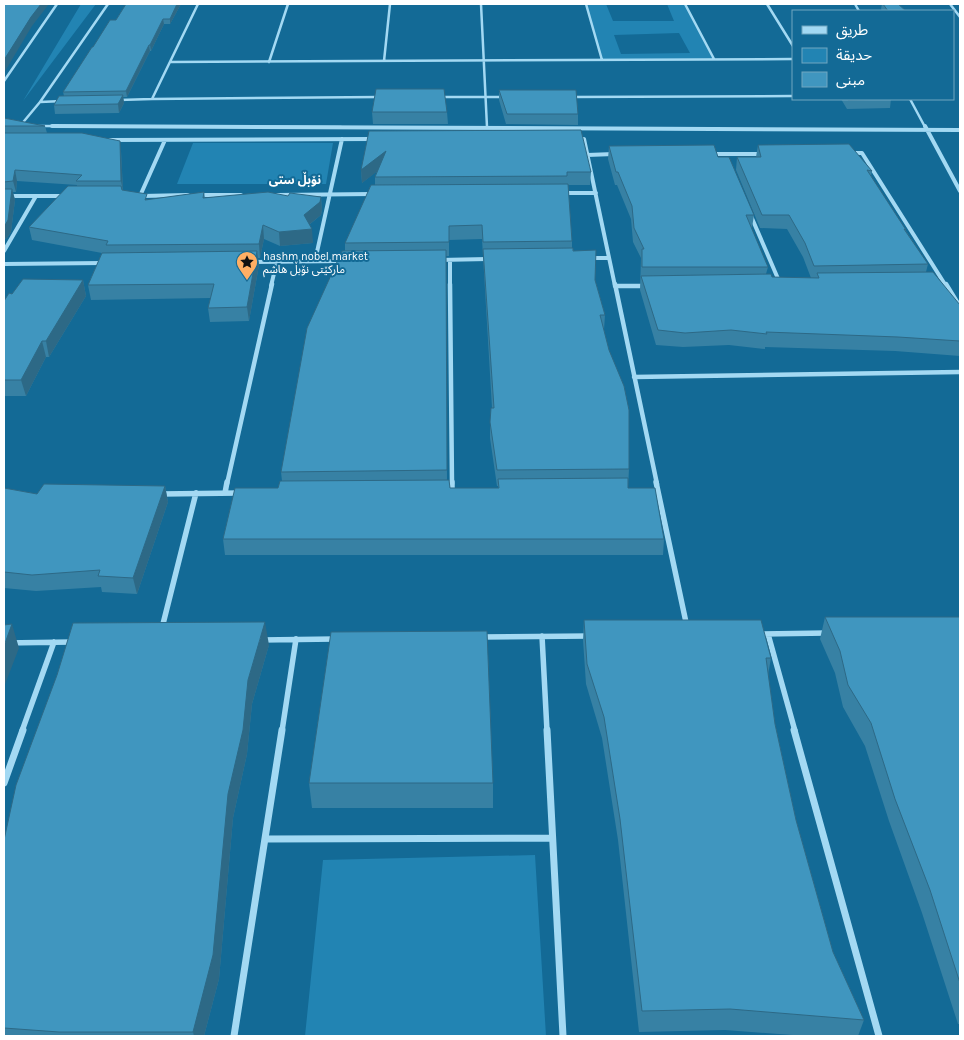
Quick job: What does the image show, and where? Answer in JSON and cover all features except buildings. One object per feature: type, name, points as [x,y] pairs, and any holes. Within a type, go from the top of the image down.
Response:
[{"type":"street","points":[[4,81],[57,4]]},
{"type":"street","points":[[108,4],[40,102],[20,126],[960,130]]},
{"type":"street","points":[[152,99],[198,4]]},
{"type":"street","points":[[269,62],[288,4]]},
{"type":"street","points":[[384,61],[390,4]]},
{"type":"street","points":[[481,4],[487,127]]},
{"type":"street","points":[[586,4],[602,60]]},
{"type":"street","points":[[685,4],[714,59]]},
{"type":"street","points":[[767,4],[792,44]]},
{"type":"street","points":[[950,4],[960,17]]},
{"type":"street","points":[[170,62],[792,59]]},
{"type":"street","points":[[564,96],[792,96]]},
{"type":"street","points":[[114,100],[387,97]]},
{"type":"street","points":[[436,97],[514,97]]},
{"type":"street","points":[[911,100],[960,191]]},
{"type":"street","points":[[40,102],[68,101]]},
{"type":"street","points":[[574,138],[584,138],[588,154],[689,635]]},
{"type":"street","points":[[315,261],[342,139]]},
{"type":"street","points":[[108,140],[381,139]]},
{"type":"street","points":[[140,196],[165,140]]},
{"type":"street","points":[[842,153],[862,153],[960,307]]},
{"type":"street","points":[[588,154],[617,154]]},
{"type":"street","points":[[706,154],[764,154]]},
{"type":"street","points":[[725,154],[729,162]]},
{"type":"street","points":[[556,193],[596,193]]},
{"type":"street","points":[[270,195],[379,194]]},
{"type":"street","points":[[131,196],[250,195]]},
{"type":"street","points":[[4,196],[74,196]]},
{"type":"street","points":[[4,251],[36,196]]},
{"type":"street","points":[[751,215],[780,284],[771,284]]},
{"type":"street","points":[[580,258],[609,258]]},
{"type":"street","points":[[431,260],[490,259]]},
{"type":"street","points":[[450,260],[452,491]]},
{"type":"street","points":[[225,493],[277,261]]},
{"type":"street","points":[[248,262],[344,261]]},
{"type":"street","points":[[4,264],[111,263]]},
{"type":"street","points":[[935,282],[944,282]]},
{"type":"street","points":[[615,286],[654,286]]},
{"type":"street","points":[[634,377],[960,372]]},
{"type":"street","points":[[648,489],[658,489]]},
{"type":"street","points":[[442,491],[462,491]]},
{"type":"street","points":[[162,632],[196,493]]},
{"type":"street","points":[[158,494],[245,493]]},
{"type":"street","points":[[748,634],[835,633]]},
{"type":"street","points":[[768,634],[879,1036]]},
{"type":"street","points":[[542,636],[563,1036]]},
{"type":"street","points":[[473,637],[600,636]]},
{"type":"street","points":[[234,1036],[296,639]]},
{"type":"street","points":[[257,640],[346,639]]},
{"type":"street","points":[[4,783],[54,642]]},
{"type":"street","points":[[4,643],[83,642]]},
{"type":"street","points":[[266,839],[552,838]]},
{"type":"green space","points":[[81,4],[96,4],[23,101]]},
{"type":"green space","points":[[586,4],[606,4],[613,21],[674,21],[667,4],[685,4],[714,59],[602,60]],"holes":[[[679,33],[690,53],[621,54],[614,35]]]},
{"type":"green space","points":[[193,143],[333,143],[326,184],[177,184]]},
{"type":"green space","points":[[535,855],[546,1036],[305,1036],[323,860]]},
{"type":"place","name":"hashm nobel market مارکێتی نۆبڵ هاشم","points":[[247,281]]},
{"type":"district","name":"نۆبڵ ستی","points":[[295,180]]}]
